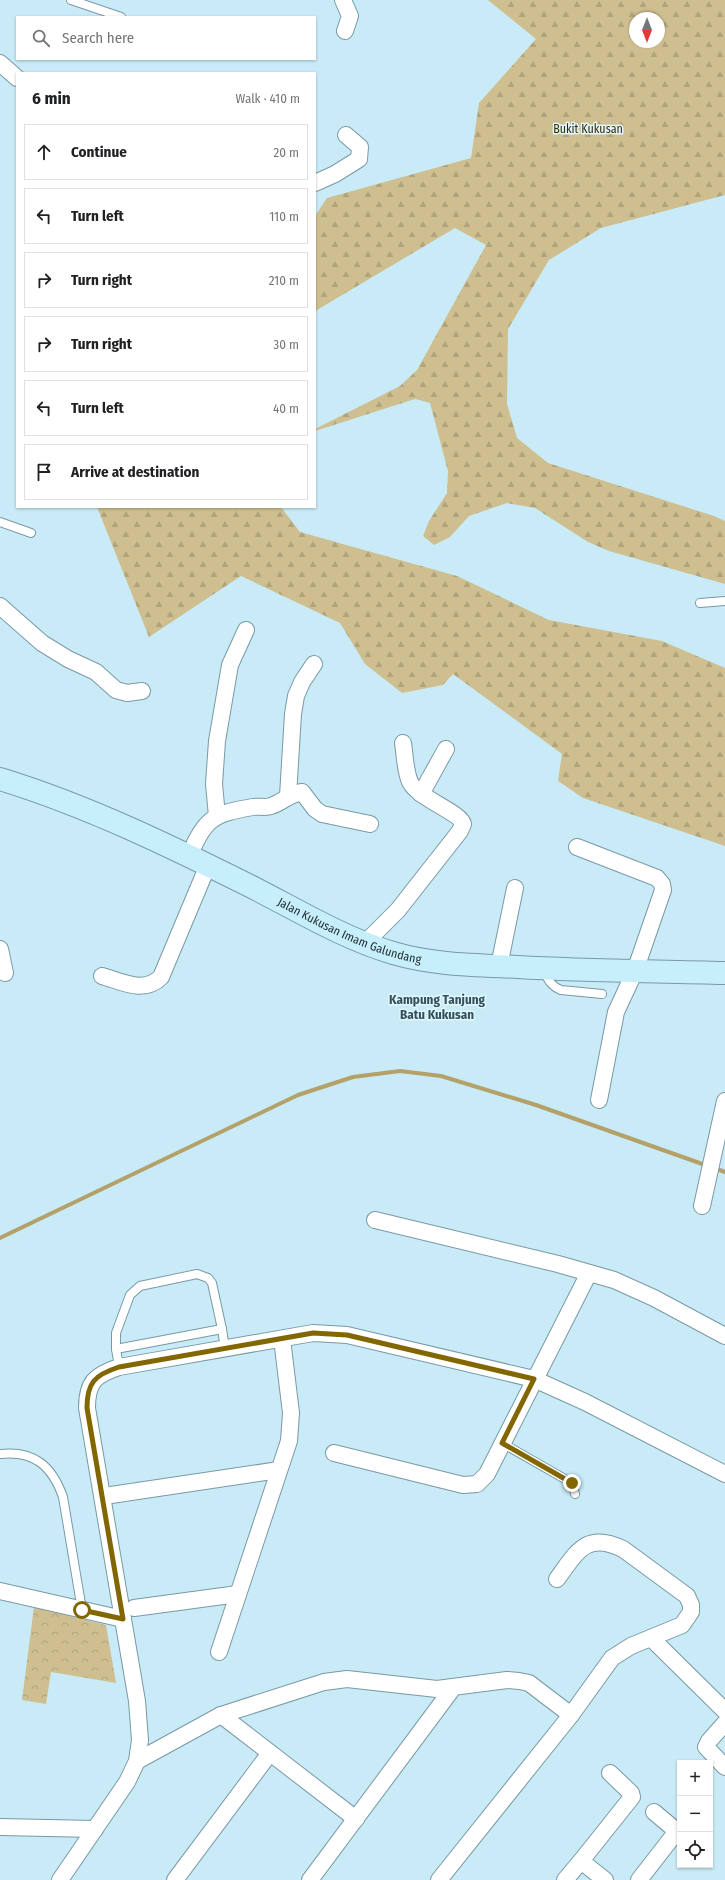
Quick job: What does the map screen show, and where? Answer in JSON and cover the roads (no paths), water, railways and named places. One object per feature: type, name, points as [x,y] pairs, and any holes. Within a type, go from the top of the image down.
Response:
[{"type":"street","points":[[343,0],[350,16],[345,31]]},
{"type":"street","points":[[0,63],[16,77]]},
{"type":"street","points":[[316,183],[335,174],[359,159],[360,147],[346,135]]},
{"type":"street","points":[[0,606],[42,643],[68,659],[96,672],[116,690],[127,693],[142,691]]},
{"type":"street","points":[[217,816],[214,784],[217,741],[230,664],[246,630]]},
{"type":"street","points":[[288,796],[293,714],[296,696],[302,682],[314,664]]},
{"type":"street","points":[[365,943],[398,910],[462,828],[463,821],[421,794],[410,783],[404,743]]},
{"type":"street","points":[[421,794],[446,749]]},
{"type":"street","name":"Jalan Kukusan Imam Galundang","points":[[0,779],[84,810],[199,861],[308,917],[365,943],[420,960],[445,964],[725,973]]},
{"type":"street","points":[[102,976],[143,987],[155,983],[161,977],[199,861],[207,823],[217,816],[229,811],[273,806],[288,796],[302,792],[315,810],[322,814],[370,824]]},
{"type":"street","points":[[577,847],[656,878],[662,884],[663,890],[635,971],[616,1012],[599,1100]]},
{"type":"street","points":[[499,966],[515,888]]},
{"type":"street","points":[[0,949],[5,973]]},
{"type":"street","points":[[702,1206],[725,1101]]},
{"type":"street","points":[[375,1220],[614,1280],[654,1298],[725,1336]]},
{"type":"street","points":[[334,1453],[463,1485],[477,1484],[487,1474],[589,1273]]},
{"type":"street","points":[[60,1880],[127,1782],[136,1761],[140,1740],[129,1614],[87,1408],[87,1394],[92,1382],[104,1372],[119,1367],[313,1333],[347,1335],[534,1379],[585,1402],[725,1474]]},
{"type":"street","points":[[219,1652],[289,1441],[291,1413],[282,1339]]},
{"type":"street","points":[[111,1495],[279,1470]]},
{"type":"street","points":[[438,1880],[571,1715],[612,1658],[631,1646],[682,1625],[691,1612],[691,1605],[687,1596],[623,1549],[613,1544],[600,1541],[588,1543],[579,1550],[557,1579]]},
{"type":"street","points":[[0,1591],[82,1610],[129,1614],[238,1594]]},
{"type":"street","points":[[651,1638],[725,1711]]},
{"type":"street","points":[[136,1761],[221,1715],[324,1682],[347,1679],[437,1689],[507,1680],[519,1681],[529,1683],[571,1715]]},
{"type":"street","points":[[310,1880],[453,1688]]},
{"type":"street","points":[[221,1715],[356,1818]]},
{"type":"street","points":[[725,1723],[709,1741],[706,1748],[725,1767]]},
{"type":"street","points":[[175,1880],[270,1753]]},
{"type":"street","points":[[565,1880],[632,1797],[631,1793],[610,1773]]},
{"type":"street","points":[[639,1880],[674,1835],[673,1828],[654,1812]]},
{"type":"street","points":[[0,1827],[95,1829]]},
{"type":"street","points":[[581,1861],[605,1880]]},
{"type":"lane","points":[[71,0],[118,16]]},
{"type":"lane","points":[[0,522],[31,532]]},
{"type":"lane","points":[[700,603],[725,602]]},
{"type":"lane","points":[[542,968],[548,982],[555,988],[561,990],[602,994]]},
{"type":"lane","points":[[119,1367],[116,1349],[116,1333],[130,1295],[134,1290],[140,1286],[196,1274],[208,1278],[212,1283],[226,1349]]},
{"type":"lane","points":[[116,1349],[222,1329]]},
{"type":"lane","points":[[502,1443],[572,1483],[575,1494]]},
{"type":"lane","points":[[0,1454],[20,1454],[39,1460],[47,1467],[60,1487],[63,1496],[82,1610]]},
{"type":"waterway","points":[[0,1238],[298,1095],[353,1077],[400,1071],[441,1076],[536,1105],[708,1166]]},
{"type":"waterway","points":[[714,1168],[725,1172]]},
{"type":"district","name":"Kampung Tanjung Batu Kukusan","points":[[437,1006]]},
{"type":"park label","name":"Bukit Kukusan","points":[[588,129]]}]
